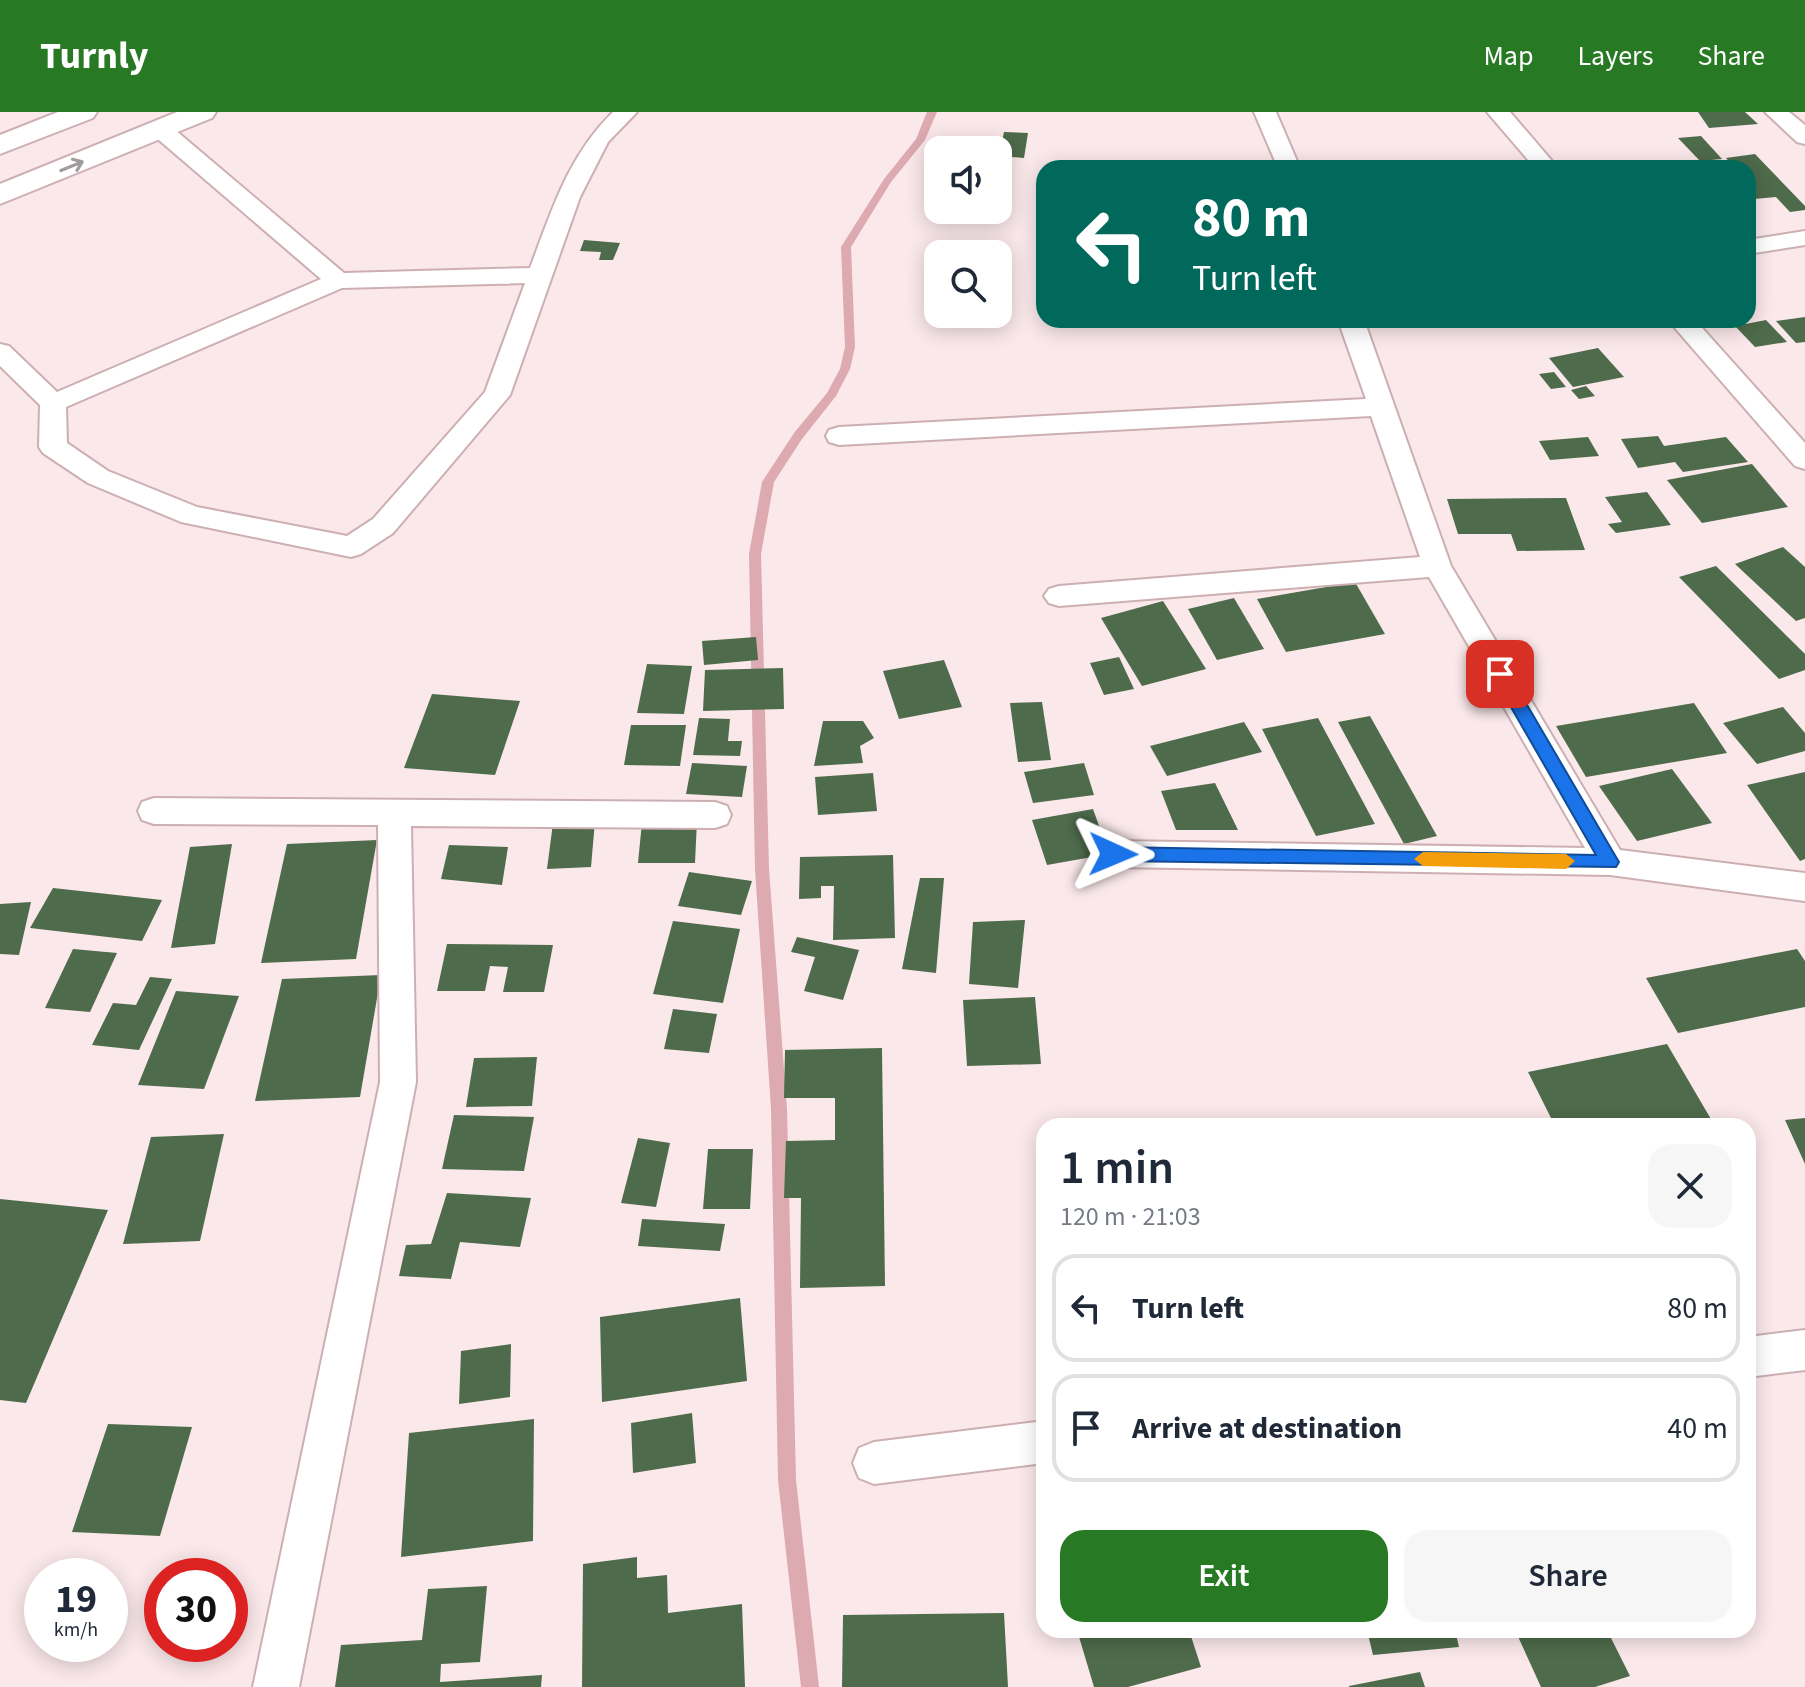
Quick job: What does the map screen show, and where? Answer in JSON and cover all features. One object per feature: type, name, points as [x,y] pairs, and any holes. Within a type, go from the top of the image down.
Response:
[{"type":"main road","points":[[0,145],[83,112]]},
{"type":"main road","points":[[0,168],[150,121],[202,112]]},
{"type":"main road","points":[[0,195],[150,121]]},
{"type":"street","points":[[0,352],[53,403],[53,447],[98,477],[191,515],[351,547],[383,526],[412,489],[497,395],[568,197],[598,139],[626,112]]},
{"type":"street","points":[[1265,112],[1286,160]]},
{"type":"street","points":[[1498,112],[1540,160]]},
{"type":"street","points":[[1776,112],[1805,137]]},
{"type":"street","points":[[150,121],[338,281]]},
{"type":"street","points":[[1756,246],[1805,238]]},
{"type":"street","points":[[53,403],[338,281],[542,275]]},
{"type":"street","points":[[1354,328],[1437,566],[1610,862]]},
{"type":"street","points":[[1688,328],[1805,460]]},
{"type":"street","points":[[839,436],[1382,407]]},
{"type":"street","points":[[1059,596],[1437,566]]},
{"type":"street","points":[[154,811],[715,815]]},
{"type":"street","points":[[276,1687],[398,1082],[394,812]]},
{"type":"street","points":[[1113,854],[1610,862],[1805,887]]},
{"type":"street","points":[[1756,1356],[1805,1350]]},
{"type":"street","points":[[874,1463],[1036,1443]]},
{"type":"building","points":[[1698,112],[1745,112],[1758,124],[1709,128]]},
{"type":"building","points":[[1004,132],[1028,133],[1024,158],[1012,157],[1012,136],[1003,136]]},
{"type":"building","points":[[1701,136],[1722,159],[1699,160],[1678,138]]},
{"type":"building","points":[[1755,154],[1805,206],[1805,210],[1790,212],[1776,197],[1756,199],[1756,160],[1726,158]]},
{"type":"building","points":[[584,240],[620,243],[613,260],[599,260],[601,252],[580,251]]},
{"type":"building","points":[[1805,317],[1805,342],[1796,343],[1776,321]]},
{"type":"building","points":[[1766,320],[1787,342],[1755,347],[1737,328],[1756,328],[1756,322]]},
{"type":"building","points":[[1598,348],[1624,377],[1573,387],[1549,358]]},
{"type":"building","points":[[1554,372],[1566,387],[1551,389],[1539,374]]},
{"type":"building","points":[[1586,386],[1595,396],[1579,399],[1571,390]]},
{"type":"building","points":[[1658,436],[1664,446],[1726,437],[1748,462],[1683,472],[1675,462],[1638,468],[1621,439]]},
{"type":"building","points":[[1588,437],[1599,456],[1550,460],[1539,441]]},
{"type":"building","points":[[1752,464],[1788,507],[1702,523],[1667,480]]},
{"type":"building","points":[[1647,492],[1671,525],[1616,533],[1608,524],[1622,522],[1605,497]]},
{"type":"building","points":[[1566,498],[1585,550],[1517,551],[1511,534],[1458,534],[1447,499]]},
{"type":"building","points":[[1783,547],[1805,567],[1805,618],[1796,621],[1735,564]]},
{"type":"building","points":[[1716,566],[1805,654],[1805,670],[1779,679],[1679,577]]},
{"type":"building","points":[[1355,582],[1385,634],[1286,652],[1257,599]]},
{"type":"building","points":[[1234,598],[1264,649],[1217,660],[1188,609]]},
{"type":"building","points":[[1163,601],[1206,669],[1142,686],[1101,618]]},
{"type":"building","points":[[756,637],[758,660],[704,665],[702,641]]},
{"type":"building","points":[[1119,657],[1134,689],[1104,695],[1090,663]]},
{"type":"building","points":[[944,660],[962,707],[899,719],[883,671]]},
{"type":"building","points":[[647,664],[692,666],[684,714],[637,713]]},
{"type":"building","points":[[783,668],[784,709],[703,711],[705,670]]},
{"type":"building","points":[[432,694],[520,701],[495,775],[404,768]]},
{"type":"building","points":[[1042,702],[1051,760],[1018,762],[1010,703]]},
{"type":"building","points":[[1694,703],[1727,753],[1586,777],[1556,726]]},
{"type":"building","points":[[1783,707],[1805,733],[1805,751],[1757,764],[1723,723]]},
{"type":"building","points":[[1370,716],[1437,836],[1404,844],[1338,722]]},
{"type":"building","points":[[699,718],[730,719],[728,741],[742,741],[740,756],[693,755]]},
{"type":"building","points":[[1318,718],[1375,824],[1316,836],[1262,729]]},
{"type":"building","points":[[823,721],[863,721],[874,738],[860,746],[863,763],[814,766]]},
{"type":"building","points":[[1244,722],[1262,752],[1167,776],[1150,746]]},
{"type":"building","points":[[631,725],[686,725],[680,766],[624,765]]},
{"type":"building","points":[[692,763],[747,766],[742,797],[686,794]]},
{"type":"building","points":[[1084,763],[1094,795],[1033,803],[1024,772]]},
{"type":"building","points":[[1672,769],[1712,823],[1637,841],[1599,786]]},
{"type":"building","points":[[1805,772],[1805,859],[1800,861],[1747,785]]},
{"type":"building","points":[[873,773],[877,811],[818,815],[815,777]]},
{"type":"building","points":[[1215,783],[1238,830],[1176,830],[1161,791]]},
{"type":"building","points":[[1093,809],[1109,854],[1047,865],[1032,820]]},
{"type":"building","points":[[697,820],[695,863],[638,863],[642,822]]},
{"type":"building","points":[[595,821],[591,867],[547,869],[553,823]]},
{"type":"building","points":[[377,840],[356,959],[261,963],[287,844]]},
{"type":"building","points":[[232,844],[215,944],[171,948],[190,847]]},
{"type":"building","points":[[449,845],[508,847],[502,885],[441,879]]},
{"type":"building","points":[[893,855],[895,938],[833,940],[834,886],[821,886],[821,898],[799,899],[800,857]]},
{"type":"building","points":[[689,872],[752,881],[741,915],[678,906]]},
{"type":"building","points":[[920,878],[944,878],[936,973],[902,969]]},
{"type":"building","points":[[53,888],[162,900],[142,941],[30,928]]},
{"type":"building","points":[[31,902],[19,955],[0,954],[0,904]]},
{"type":"building","points":[[1025,920],[1018,988],[969,984],[973,922]]},
{"type":"building","points":[[673,921],[740,929],[723,1003],[653,994]]},
{"type":"building","points":[[797,937],[859,950],[843,1000],[804,991],[815,957],[791,952]]},
{"type":"building","points":[[447,944],[553,945],[544,992],[503,992],[508,967],[490,966],[485,991],[437,991]]},
{"type":"building","points":[[73,949],[117,953],[90,1012],[45,1008]]},
{"type":"building","points":[[1797,949],[1805,961],[1805,1007],[1678,1033],[1646,978]]},
{"type":"building","points":[[381,975],[360,1097],[255,1101],[282,979]]},
{"type":"building","points":[[150,977],[172,979],[139,1050],[92,1045],[113,1003],[136,1005]]},
{"type":"building","points":[[176,991],[239,996],[204,1089],[138,1085]]},
{"type":"building","points":[[1035,997],[1041,1064],[967,1066],[963,1000]]},
{"type":"building","points":[[673,1009],[717,1014],[709,1053],[664,1049]]},
{"type":"building","points":[[1667,1044],[1710,1118],[1551,1118],[1528,1072]]},
{"type":"building","points":[[882,1048],[885,1286],[800,1288],[801,1198],[784,1198],[786,1141],[835,1140],[835,1098],[784,1098],[785,1050]]},
{"type":"building","points":[[537,1057],[532,1106],[466,1107],[474,1058]]},
{"type":"building","points":[[454,1115],[534,1117],[524,1171],[442,1169]]},
{"type":"building","points":[[1805,1118],[1805,1164],[1785,1120]]},
{"type":"building","points":[[224,1134],[200,1241],[123,1244],[151,1137]]},
{"type":"building","points":[[638,1138],[670,1143],[656,1207],[621,1203]]},
{"type":"building","points":[[708,1149],[753,1149],[750,1209],[703,1209]]},
{"type":"building","points":[[447,1193],[531,1198],[520,1247],[460,1242],[451,1279],[399,1276],[406,1245],[431,1244]]},
{"type":"building","points":[[0,1199],[108,1210],[26,1403],[0,1400]]},
{"type":"building","points":[[642,1219],[725,1224],[720,1251],[638,1246]]},
{"type":"building","points":[[740,1298],[747,1381],[602,1402],[600,1317]]},
{"type":"building","points":[[511,1344],[510,1397],[459,1404],[461,1351]]},
{"type":"building","points":[[692,1413],[696,1463],[633,1473],[631,1423]]},
{"type":"building","points":[[534,1419],[533,1541],[401,1557],[409,1433]]},
{"type":"building","points":[[108,1424],[192,1427],[160,1536],[72,1532]]},
{"type":"building","points":[[637,1557],[637,1578],[667,1575],[668,1613],[742,1604],[745,1687],[582,1687],[583,1564]]},
{"type":"building","points":[[487,1586],[480,1662],[441,1664],[440,1682],[542,1675],[541,1687],[335,1687],[341,1645],[422,1640],[428,1589]]},
{"type":"building","points":[[1004,1613],[1008,1687],[842,1687],[843,1615]]},
{"type":"building","points":[[1079,1638],[1192,1638],[1201,1667],[1128,1687],[1094,1687]]},
{"type":"building","points":[[1369,1638],[1457,1638],[1459,1647],[1373,1655]]},
{"type":"building","points":[[1519,1638],[1611,1638],[1630,1676],[1595,1687],[1541,1687]]},
{"type":"building","points":[[1420,1672],[1425,1687],[1349,1687],[1349,1686]]},
{"type":"waterway","points":[[810,1687],[787,1480],[779,1109],[762,869],[755,554],[768,482],[798,436],[832,394],[845,369],[850,347],[846,247],[887,181],[920,140],[932,112]]},
{"type":"slow traffic","points":[[1423,859],[1566,861]]},
{"type":"route","points":[[1113,854],[1610,862],[1500,674]]}]
